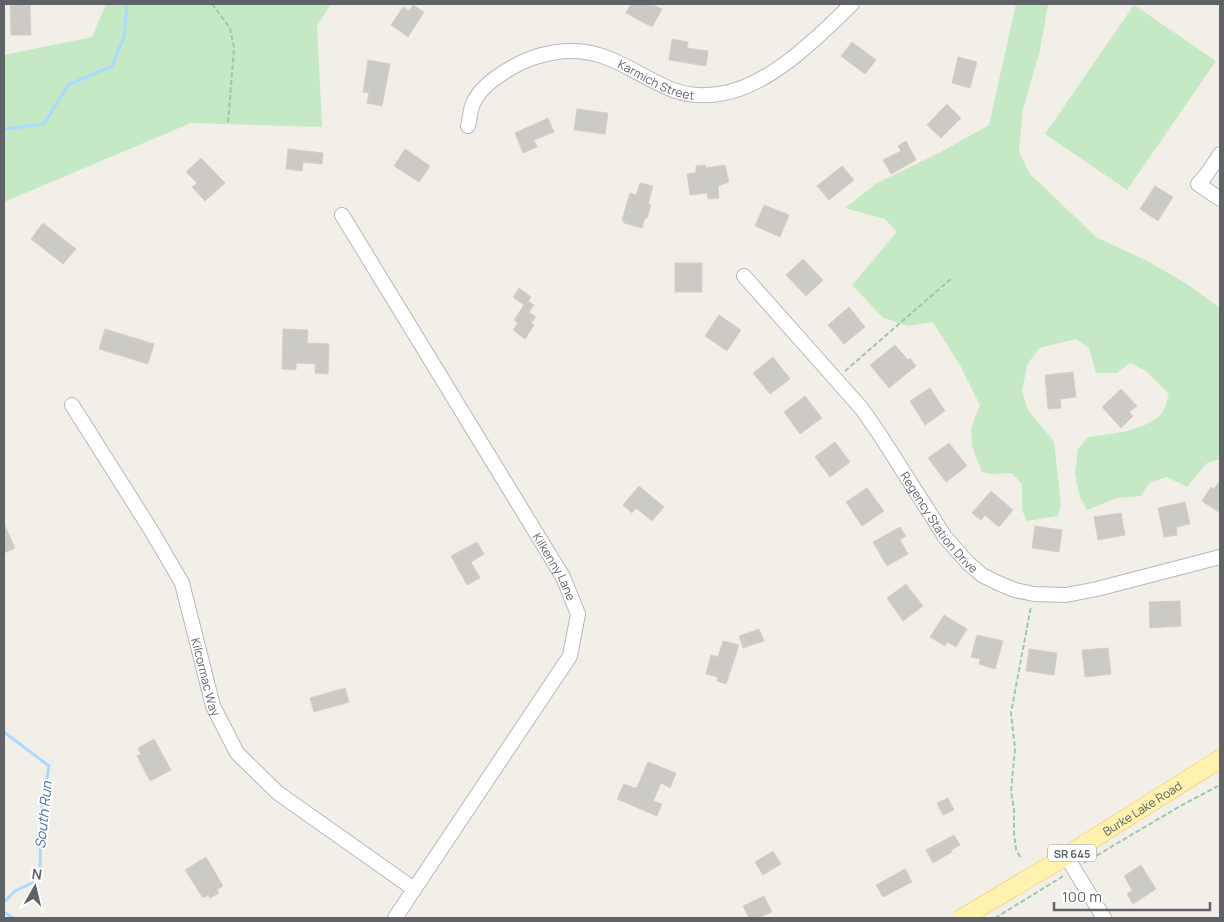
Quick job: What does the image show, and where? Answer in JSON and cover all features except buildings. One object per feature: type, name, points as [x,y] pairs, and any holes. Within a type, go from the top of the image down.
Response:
[{"type":"main road","name":"Burke Lake Road","points":[[962,918],[1070,863],[1220,759]]},
{"type":"street","name":"Karmich Street","points":[[468,126],[473,103],[482,90],[492,81],[522,62],[553,52],[578,51],[602,56],[654,82],[683,93],[699,95],[719,94],[739,90],[761,80],[787,62],[852,4]]},
{"type":"street","points":[[1220,154],[1198,184],[1220,199]]},
{"type":"street","name":"Kilkenny Lane","points":[[342,215],[563,577],[578,614],[570,656],[395,918]]},
{"type":"street","name":"Regency Station Drive","points":[[744,276],[862,409],[955,551],[975,569],[990,579],[1015,590],[1033,594],[1050,596],[1076,594],[1220,556]]},
{"type":"street","name":"Kilcormac Way","points":[[72,405],[182,583],[213,706],[237,752],[278,793],[414,889]]},
{"type":"street","points":[[1070,863],[1104,918]]},
{"type":"path","points":[[212,4],[230,28],[234,48],[228,124]]},
{"type":"path","points":[[836,379],[952,278]]},
{"type":"path","points":[[1020,857],[1016,849],[1014,834],[1012,791],[1015,749],[1011,713],[1033,594]]},
{"type":"path","points":[[995,918],[1070,863],[1220,785]]},
{"type":"green space","points":[[106,4],[331,4],[317,26],[322,127],[191,123],[4,202],[4,55],[92,37]]},
{"type":"green space","points":[[1016,4],[1048,4],[1040,50],[1023,109],[1019,151],[1029,173],[1096,237],[1149,262],[1187,284],[1220,308],[1220,459],[1207,463],[1187,487],[1167,477],[1149,483],[1141,496],[1117,498],[1087,510],[1080,497],[1075,474],[1078,449],[1088,437],[1128,431],[1147,424],[1162,413],[1169,394],[1146,371],[1130,363],[1117,373],[1096,373],[1089,348],[1076,339],[1039,348],[1027,365],[1022,391],[1028,410],[1054,442],[1061,504],[1058,516],[1027,521],[1022,510],[1022,485],[1012,473],[992,474],[982,472],[972,446],[971,428],[980,405],[961,367],[933,322],[909,326],[883,318],[852,285],[897,232],[885,219],[845,208],[877,183],[941,152],[989,125]]},
{"type":"green space","points":[[1134,5],[1216,61],[1127,190],[1045,134]]},
{"type":"waterway","points":[[4,129],[44,124],[68,85],[112,66],[124,37],[127,4]]},
{"type":"waterway","name":"South Run","points":[[4,732],[49,766],[42,807],[40,867],[36,881],[15,891],[4,902]]},
{"type":"waterway","name":"South Run","points":[[4,912],[13,918]]}]
